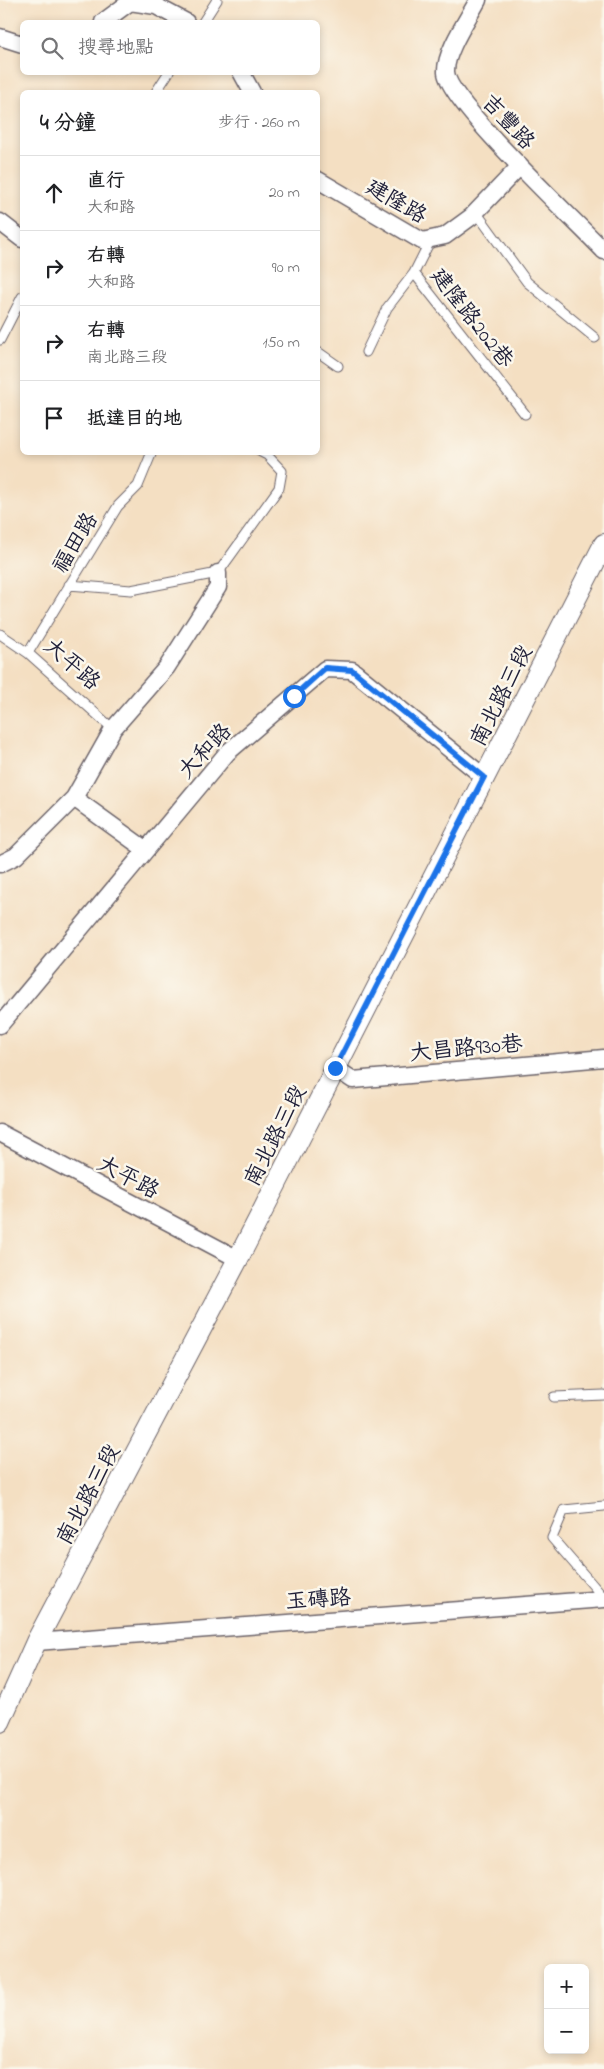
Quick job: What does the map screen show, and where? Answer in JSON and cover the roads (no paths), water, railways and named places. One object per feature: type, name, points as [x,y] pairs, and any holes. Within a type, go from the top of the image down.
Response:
[{"type":"street","name":"吉豐路","points":[[478,0],[446,60],[446,75],[461,102],[520,166],[604,251]]},
{"type":"street","points":[[105,20],[129,1],[156,6],[182,20]]},
{"type":"street","points":[[0,37],[20,43]]},
{"type":"street","points":[[244,75],[251,90]]},
{"type":"street","name":"建隆路","points":[[320,181],[422,241],[445,236],[476,212],[520,166]]},
{"type":"street","points":[[0,222],[20,237]]},
{"type":"street","name":"南北路三段","points":[[0,1722],[36,1642],[238,1259],[604,544]]},
{"type":"street","points":[[0,864],[16,856],[74,798],[113,729],[167,667],[218,587],[218,573]]},
{"type":"street","name":"大和路","points":[[0,1025],[227,753],[325,668],[352,670],[484,777]]},
{"type":"street","points":[[74,798],[146,850]]},
{"type":"street","name":"大昌路930巷","points":[[335,1068],[353,1080],[604,1058]]},
{"type":"street","name":"大平路","points":[[0,1133],[238,1259]]},
{"type":"street","name":"玉磚路","points":[[36,1642],[604,1598]]},
{"type":"lane","points":[[204,20],[217,0]]},
{"type":"lane","points":[[157,90],[168,75]]},
{"type":"lane","points":[[476,212],[527,282],[595,338]]},
{"type":"lane","name":"建隆路202巷","points":[[430,240],[414,273],[525,414]]},
{"type":"lane","points":[[366,352],[387,308],[414,273]]},
{"type":"lane","points":[[0,340],[20,301]]},
{"type":"lane","points":[[320,353],[338,366]]},
{"type":"lane","name":"福田路","points":[[28,653],[118,506],[138,486],[151,455]]},
{"type":"lane","points":[[70,585],[131,590],[218,573],[279,488],[282,472],[266,455]]},
{"type":"lane","name":"大平路","points":[[0,634],[28,653],[113,729]]},
{"type":"lane","points":[[554,1397],[604,1395]]},
{"type":"lane","points":[[604,1506],[564,1510],[552,1538],[604,1598]]}]
